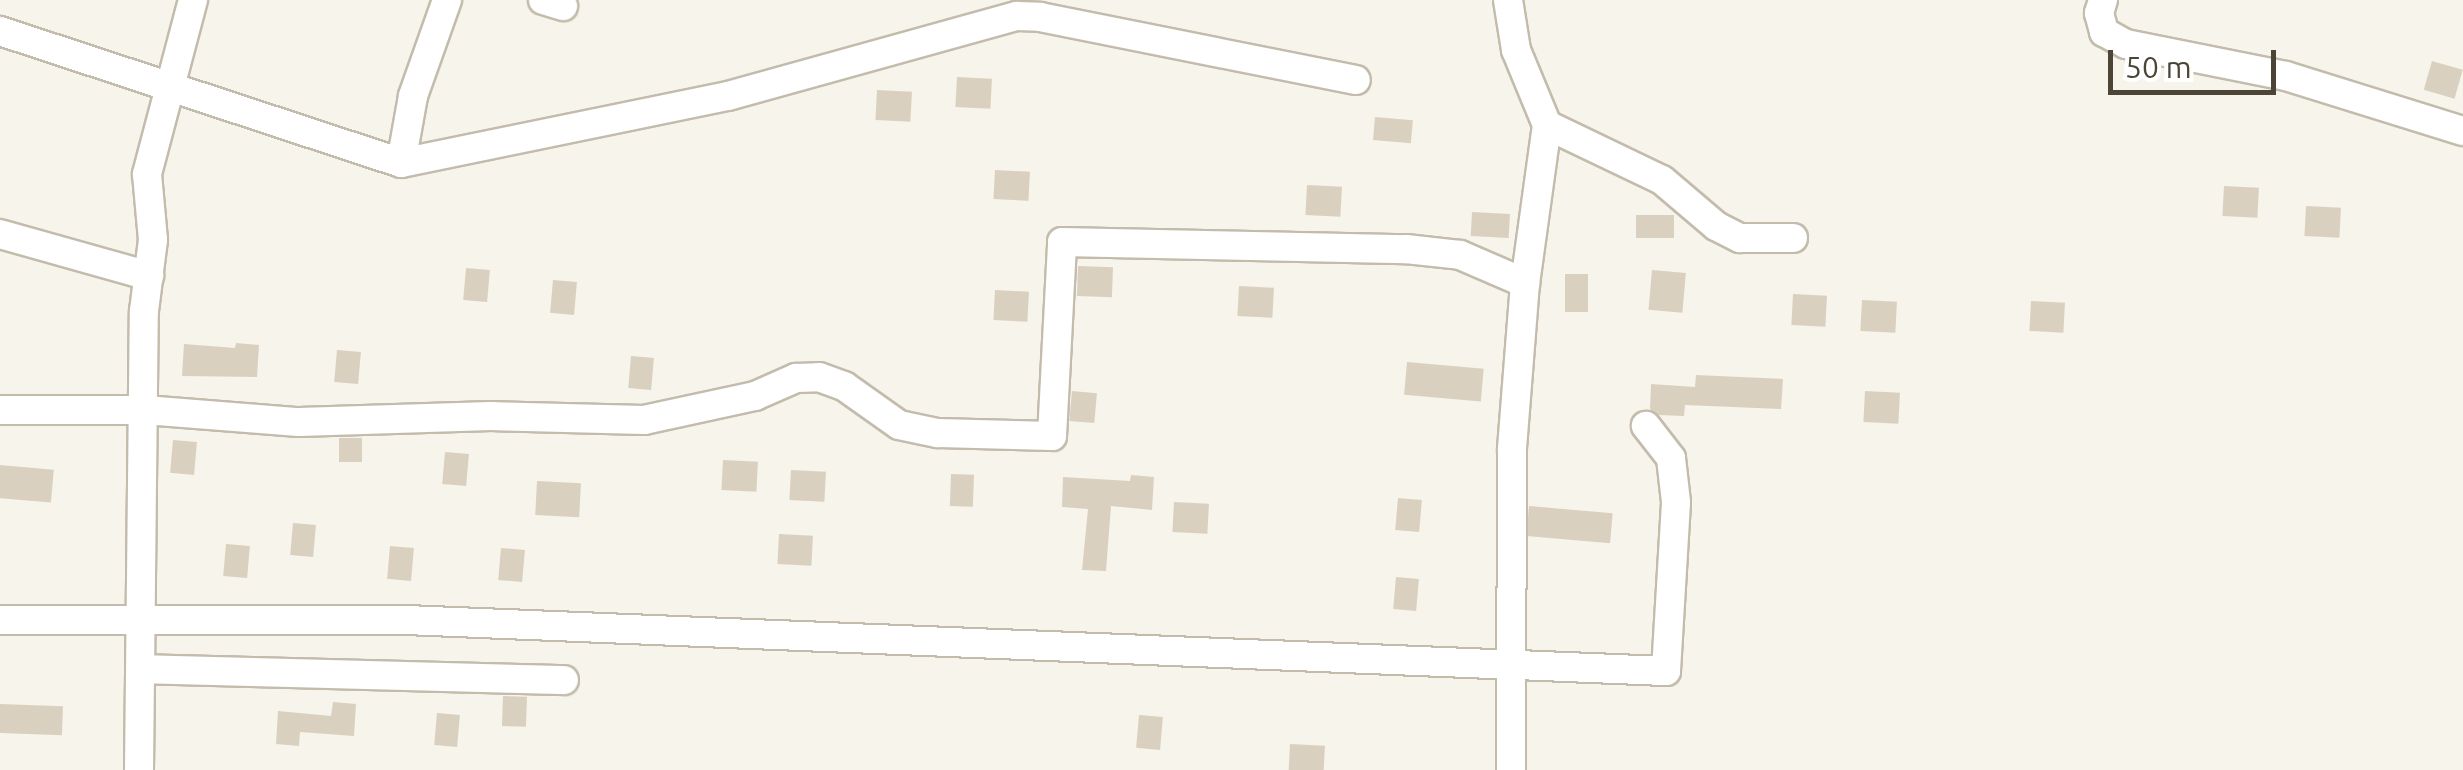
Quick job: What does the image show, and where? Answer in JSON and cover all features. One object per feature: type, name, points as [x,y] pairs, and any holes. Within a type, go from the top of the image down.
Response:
[{"type":"street","points":[[140,770],[144,311],[153,240],[147,174],[193,0]]},
{"type":"street","points":[[401,163],[413,96],[447,0]]},
{"type":"street","points":[[1508,0],[1516,50],[1548,126],[1525,283],[1512,450],[1511,770]]},
{"type":"street","points":[[2103,0],[2100,13],[2104,32],[2126,44],[2286,76],[2463,131]]},
{"type":"street","points":[[0,31],[401,163],[728,96],[1016,16],[1040,17],[1356,80]]},
{"type":"street","points":[[1548,126],[1662,180],[1716,226],[1740,238],[1793,238]]},
{"type":"street","points":[[0,234],[150,276]]},
{"type":"street","points":[[0,410],[145,410],[300,422],[491,416],[644,420],[755,396],[796,378],[818,377],[844,386],[899,425],[938,433],[1052,436],[1062,242],[1406,249],[1460,256],[1525,283]]},
{"type":"street","points":[[0,620],[406,620],[1666,671],[1676,502],[1672,458],[1646,426]]},
{"type":"street","points":[[141,669],[564,680]]},
{"type":"building","points":[[2432,61],[2463,70],[2454,99],[2424,90]]},
{"type":"building","points":[[957,77],[992,79],[990,109],[955,107]]},
{"type":"building","points":[[877,90],[912,92],[910,122],[875,120]]},
{"type":"building","points":[[1375,117],[1413,120],[1411,143],[1373,140]]},
{"type":"building","points":[[995,170],[1030,172],[1028,201],[993,199]]},
{"type":"building","points":[[1307,185],[1342,187],[1340,217],[1305,215]]},
{"type":"building","points":[[2224,186],[2259,188],[2257,218],[2222,216]]},
{"type":"building","points":[[2306,206],[2341,208],[2339,238],[2304,236]]},
{"type":"building","points":[[1472,212],[1510,214],[1509,238],[1471,236]]},
{"type":"building","points":[[1636,215],[1674,215],[1674,238],[1636,238]]},
{"type":"building","points":[[1078,266],[1113,267],[1112,297],[1077,296]]},
{"type":"building","points":[[466,268],[490,270],[487,302],[463,300]]},
{"type":"building","points":[[1652,270],[1686,273],[1682,313],[1649,310]]},
{"type":"building","points":[[1565,274],[1588,274],[1588,312],[1565,312]]},
{"type":"building","points":[[553,280],[577,282],[574,315],[550,313]]},
{"type":"building","points":[[1239,286],[1274,288],[1272,318],[1237,316]]},
{"type":"building","points":[[995,290],[1029,292],[1027,322],[993,320]]},
{"type":"building","points":[[1793,294],[1827,296],[1825,327],[1791,325]]},
{"type":"building","points":[[1862,300],[1897,302],[1895,333],[1860,331]]},
{"type":"building","points":[[2031,301],[2065,303],[2063,333],[2029,331]]},
{"type":"building","points":[[236,343],[259,345],[257,377],[182,376],[184,344],[235,348]]},
{"type":"building","points":[[337,350],[361,352],[358,384],[334,382]]},
{"type":"building","points":[[631,356],[654,358],[651,390],[628,388]]},
{"type":"building","points":[[1407,362],[1484,369],[1481,402],[1404,395]]},
{"type":"building","points":[[1696,375],[1783,379],[1781,409],[1685,405],[1684,416],[1659,415],[1650,409],[1651,384],[1695,387]]},
{"type":"building","points":[[1072,391],[1097,393],[1094,423],[1069,421]]},
{"type":"building","points":[[1865,391],[1900,393],[1898,424],[1863,422]]},
{"type":"building","points":[[339,438],[362,438],[362,462],[339,462]]},
{"type":"building","points":[[173,440],[197,442],[194,475],[170,473]]},
{"type":"building","points":[[445,452],[469,454],[466,486],[442,484]]},
{"type":"building","points":[[723,460],[758,462],[756,492],[721,490]]},
{"type":"building","points":[[0,465],[54,470],[51,503],[0,498]]},
{"type":"building","points":[[791,470],[826,472],[824,502],[789,500]]},
{"type":"building","points":[[951,474],[974,475],[973,507],[950,506]]},
{"type":"building","points":[[1131,475],[1154,477],[1152,510],[1111,506],[1106,571],[1082,570],[1088,509],[1062,507],[1063,477],[1130,481]]},
{"type":"building","points":[[537,481],[581,483],[579,517],[535,515]]},
{"type":"building","points":[[1398,498],[1422,500],[1419,532],[1395,530]]},
{"type":"building","points":[[1174,502],[1209,504],[1207,534],[1172,532]]},
{"type":"building","points":[[1529,506],[1613,513],[1610,543],[1526,536]]},
{"type":"building","points":[[293,523],[316,525],[313,557],[290,555]]},
{"type":"building","points":[[779,534],[813,536],[811,566],[777,564]]},
{"type":"building","points":[[226,544],[250,546],[247,578],[223,576]]},
{"type":"building","points":[[390,546],[414,548],[411,581],[387,579]]},
{"type":"building","points":[[501,548],[525,550],[522,582],[498,580]]},
{"type":"building","points":[[1396,577],[1419,579],[1416,611],[1393,609]]},
{"type":"building","points":[[503,696],[527,697],[526,727],[502,726]]},
{"type":"building","points":[[333,702],[356,704],[354,736],[300,732],[299,746],[276,744],[278,711],[331,716]]},
{"type":"building","points":[[0,704],[63,706],[62,735],[0,733]]},
{"type":"building","points":[[437,713],[460,715],[457,747],[434,745]]},
{"type":"building","points":[[1139,715],[1163,717],[1160,750],[1136,748]]},
{"type":"building","points":[[1290,744],[1325,746],[1324,770],[1289,770]]}]
